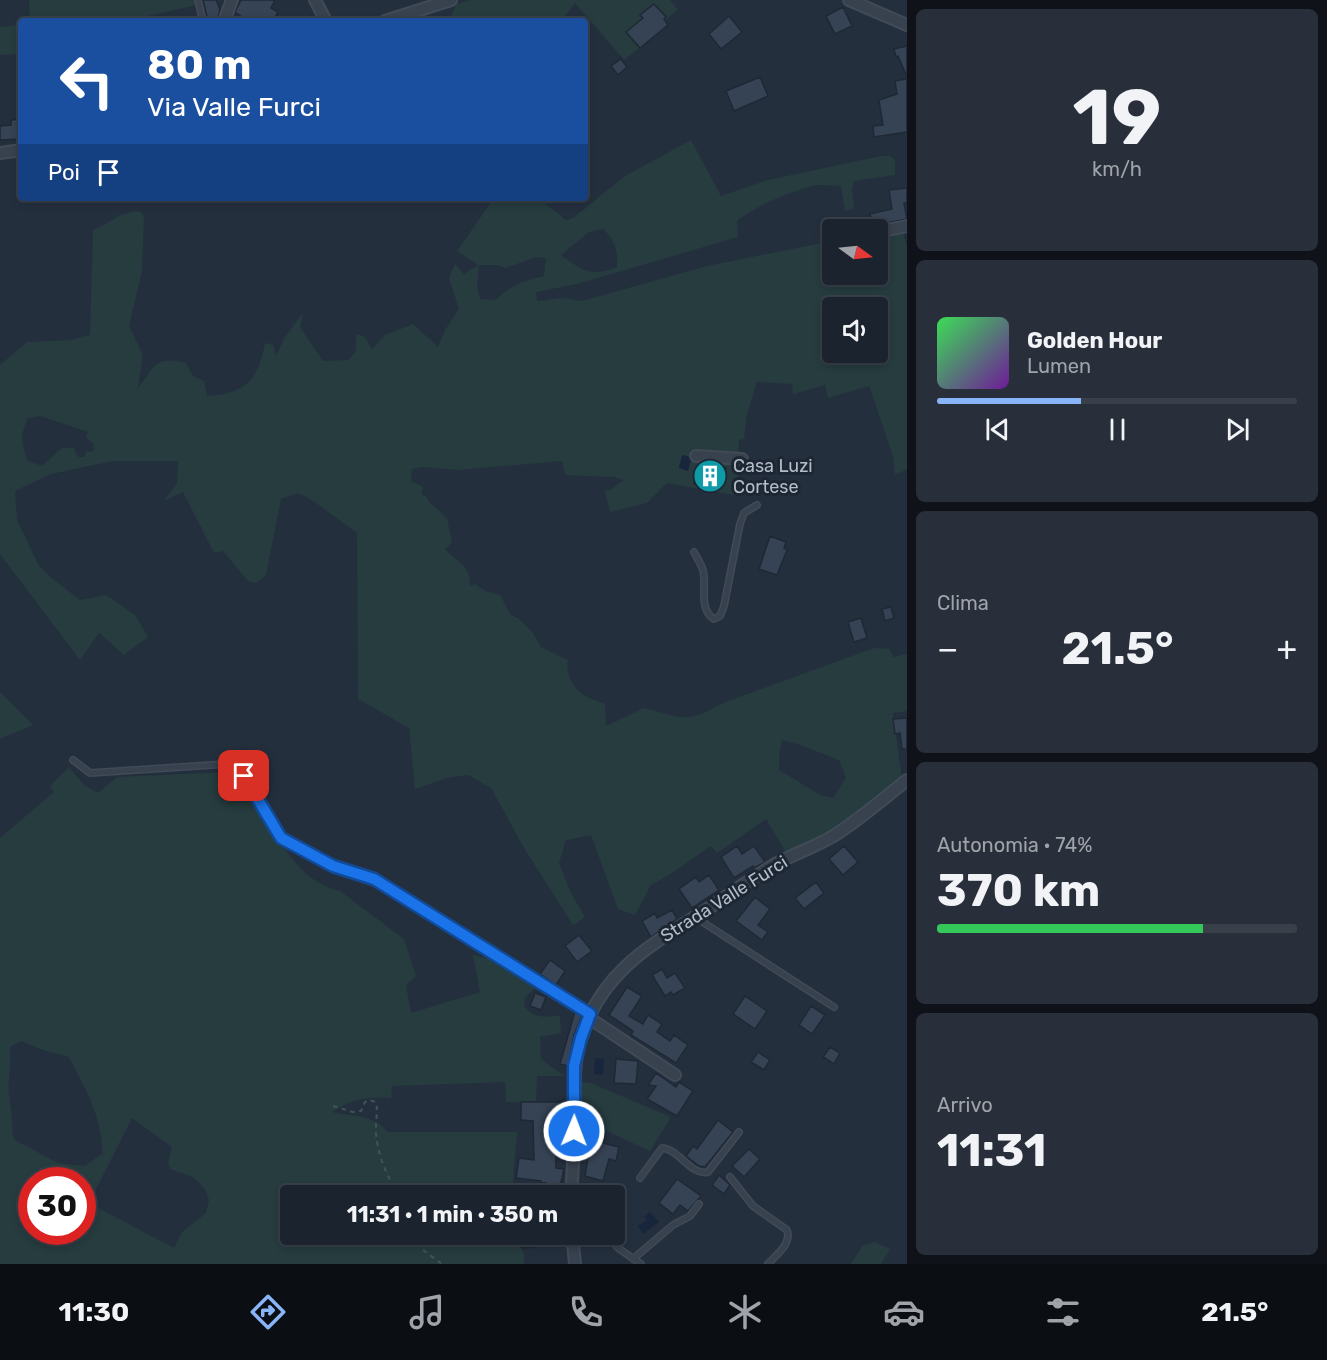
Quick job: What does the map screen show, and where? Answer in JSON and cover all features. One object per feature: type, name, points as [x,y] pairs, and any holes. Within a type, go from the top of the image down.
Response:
[{"type":"street","points":[[225,18],[232,0]]},
{"type":"street","points":[[315,0],[324,18]]},
{"type":"street","points":[[394,18],[451,0]]},
{"type":"street","points":[[849,0],[907,25]]},
{"type":"street","points":[[0,153],[18,150]]},
{"type":"street","points":[[888,230],[907,226]]},
{"type":"street","points":[[696,456],[742,459]]},
{"type":"street","name":"Strada Valle Furci","points":[[572,1185],[574,1066],[589,1016],[609,983],[634,957],[774,865],[836,835],[907,780]]},
{"type":"street","points":[[589,1016],[675,1074]]},
{"type":"street","points":[[573,1245],[575,1264]]},
{"type":"lane","points":[[198,0],[202,18]]},
{"type":"lane","points":[[694,552],[702,568],[704,608],[707,615],[714,619],[720,616],[724,606],[744,513],[758,505]]},
{"type":"lane","points":[[73,760],[90,772],[227,764],[244,776],[281,838],[333,866],[374,879],[589,1016]]},
{"type":"lane","points":[[697,915],[701,921],[834,1007]]},
{"type":"lane","points":[[640,1178],[662,1148],[670,1150],[699,1171],[708,1172],[739,1132]]},
{"type":"lane","points":[[730,1177],[753,1206],[787,1230],[789,1235],[786,1244],[768,1264]]},
{"type":"lane","points":[[633,1259],[673,1225],[690,1216],[699,1204]]},
{"type":"lane","points":[[615,1245],[641,1264]]},
{"type":"path","points":[[333,1106],[353,1112],[361,1111],[365,1102],[369,1100],[376,1102],[378,1142],[383,1165],[389,1174],[392,1185]]},
{"type":"path","points":[[420,1245],[423,1250],[442,1264]]},
{"type":"green space","points":[[29,0],[195,0],[197,5],[138,18],[30,18]]},
{"type":"green space","points":[[471,0],[670,0],[678,10],[662,26],[659,33],[624,60],[575,3],[563,18],[450,18],[456,4]]},
{"type":"green space","points":[[18,25],[18,54],[0,55],[0,27]]},
{"type":"green space","points":[[691,140],[721,196],[768,180],[881,156],[891,156],[895,161],[895,175],[854,181],[852,189],[854,208],[845,211],[841,186],[812,186],[792,192],[754,210],[737,221],[738,237],[577,284],[536,292],[537,301],[562,298],[582,301],[707,266],[822,243],[822,285],[888,285],[888,229],[901,226],[907,247],[907,469],[895,475],[893,456],[869,386],[828,398],[825,385],[793,394],[792,384],[757,382],[747,414],[744,439],[739,440],[737,486],[733,495],[667,483],[647,503],[610,512],[605,490],[610,490],[624,480],[614,477],[565,475],[562,461],[457,470],[423,467],[412,469],[411,481],[423,487],[421,494],[426,496],[429,502],[447,518],[452,543],[445,549],[466,569],[470,586],[475,584],[485,591],[500,595],[511,615],[518,618],[533,633],[541,647],[568,660],[568,674],[578,691],[605,704],[606,726],[644,708],[684,717],[701,714],[723,703],[874,648],[890,649],[893,657],[907,654],[907,711],[893,713],[902,779],[846,820],[787,854],[766,819],[717,853],[711,846],[651,885],[635,915],[618,909],[591,835],[566,840],[559,863],[571,893],[585,917],[573,925],[524,848],[491,788],[468,775],[447,778],[415,789],[409,728],[358,699],[357,533],[312,500],[298,493],[281,499],[266,575],[256,583],[248,581],[223,551],[214,553],[183,492],[164,501],[177,483],[178,461],[113,461],[51,474],[15,491],[17,520],[39,566],[80,600],[106,595],[135,615],[148,637],[124,655],[99,633],[80,660],[0,554],[0,365],[27,342],[71,340],[90,335],[93,230],[132,212],[140,211],[144,217],[142,271],[129,326],[143,355],[138,388],[156,365],[161,362],[175,361],[186,363],[193,376],[204,381],[207,396],[231,392],[248,383],[258,367],[265,343],[273,345],[276,356],[285,337],[303,313],[300,327],[323,361],[349,360],[356,351],[356,334],[365,337],[372,349],[385,335],[413,324],[438,347],[445,330],[459,309],[449,278],[455,264],[464,274],[478,265],[457,251],[492,201],[542,201],[566,220],[573,218],[625,176]],"holes":[[[603,229],[615,246],[617,267],[600,272],[587,271],[561,255],[589,232]],[[536,257],[546,258],[544,276],[518,284],[495,300],[480,299],[477,286],[479,265],[496,265],[506,268]],[[40,416],[88,432],[86,438],[93,443],[94,450],[86,451],[85,457],[78,457],[74,448],[62,448],[42,466],[28,461],[22,439],[24,429],[28,418]],[[782,740],[839,760],[846,778],[833,798],[820,795],[779,770]]]},
{"type":"green space","points":[[0,692],[33,725],[0,739]]},
{"type":"green space","points":[[69,767],[84,785],[98,793],[117,777],[230,772],[243,786],[292,858],[306,873],[322,884],[340,891],[404,939],[416,976],[406,985],[411,1013],[480,992],[473,955],[486,958],[537,987],[525,997],[524,1005],[535,1015],[560,1016],[561,1033],[540,1037],[541,1059],[564,1076],[537,1076],[536,1102],[506,1102],[505,1082],[392,1086],[391,1098],[360,1099],[332,1112],[370,1119],[377,1122],[387,1132],[517,1132],[513,1185],[280,1185],[280,1245],[519,1245],[524,1254],[524,1264],[0,1264],[0,838],[54,792],[50,786]],"holes":[[[21,1041],[69,1057],[96,1114],[103,1153],[85,1166],[58,1163],[13,1137],[8,1090],[10,1047]],[[132,1118],[172,1147],[168,1163],[170,1169],[193,1177],[205,1189],[209,1200],[206,1213],[182,1232],[174,1248],[96,1207],[96,1245],[18,1245],[18,1167],[96,1167],[96,1189]]]},
{"type":"green space","points":[[582,1082],[591,1083],[671,1117],[650,1151],[580,1119]]},
{"type":"green space","points":[[875,1242],[890,1249],[881,1264],[851,1264],[862,1246]]},
{"type":"water","points":[[682,455],[692,457],[688,471],[679,468]]},
{"type":"water","points":[[595,1058],[604,1059],[603,1075],[594,1074]]},
{"type":"water","points":[[650,1212],[659,1222],[643,1234],[638,1226],[647,1220],[644,1217]]},
{"type":"building","points":[[203,0],[216,0],[220,9],[218,18],[207,18]]},
{"type":"building","points":[[241,0],[275,0],[271,8],[278,12],[275,18],[244,18],[235,12]]},
{"type":"building","points":[[654,4],[666,17],[664,19],[668,25],[640,48],[626,32],[643,18],[640,15]]},
{"type":"building","points":[[843,7],[852,26],[835,34],[826,16]]},
{"type":"building","points":[[729,16],[742,32],[721,49],[709,34]]},
{"type":"building","points":[[907,46],[907,77],[894,49]]},
{"type":"building","points":[[621,59],[627,67],[618,75],[611,66]]},
{"type":"building","points":[[760,77],[768,96],[734,111],[726,91]]},
{"type":"building","points":[[907,79],[907,132],[874,137],[873,126],[883,125],[879,100],[897,94],[895,81]]},
{"type":"building","points":[[18,119],[18,139],[0,140],[0,126],[11,125],[11,120]]},
{"type":"building","points":[[907,188],[907,203],[904,203],[907,219],[888,223],[888,219],[871,219],[870,214],[892,209],[889,190]]},
{"type":"building","name":"Casa Luzi Cortese","points":[[706,464],[726,468],[723,485],[694,484],[697,466],[706,467]]},
{"type":"building","points":[[770,536],[786,542],[784,548],[787,550],[777,575],[759,569]]},
{"type":"building","points":[[891,607],[894,618],[885,621],[882,609]]},
{"type":"building","points":[[861,618],[867,638],[854,642],[848,622]]},
{"type":"building","points":[[907,718],[907,749],[902,749],[900,733],[895,734],[893,719]]},
{"type":"building","points":[[737,846],[742,854],[754,846],[765,862],[754,868],[753,866],[734,878],[721,857]]},
{"type":"building","points":[[844,846],[858,862],[843,875],[829,859]]},
{"type":"building","points":[[709,875],[719,890],[692,908],[679,889],[696,877],[699,882]]},
{"type":"building","points":[[816,882],[824,893],[804,909],[795,898]]},
{"type":"building","points":[[755,897],[770,909],[758,925],[768,932],[762,940],[736,921]]},
{"type":"building","points":[[672,910],[677,919],[651,937],[642,921],[655,913],[657,918]]},
{"type":"building","points":[[579,935],[592,951],[577,962],[565,946]]},
{"type":"building","points":[[550,960],[565,971],[556,985],[540,974]]},
{"type":"building","points":[[662,969],[667,978],[675,973],[685,988],[673,995],[671,992],[665,996],[652,975]]},
{"type":"building","points":[[627,987],[642,996],[629,1016],[643,1024],[648,1015],[662,1024],[657,1032],[670,1041],[674,1035],[688,1045],[676,1063],[631,1035],[633,1031],[609,1015]]},
{"type":"building","points":[[535,993],[546,997],[541,1010],[530,1006]]},
{"type":"building","points":[[745,996],[767,1011],[755,1029],[733,1014]]},
{"type":"building","points":[[811,1006],[825,1015],[812,1034],[799,1025]]},
{"type":"building","points":[[575,1011],[582,1015],[574,1035],[568,1066],[560,1064]]},
{"type":"building","points":[[830,1047],[840,1053],[834,1064],[823,1057]]},
{"type":"building","points":[[758,1052],[770,1060],[764,1070],[751,1062]]},
{"type":"building","points":[[616,1059],[638,1061],[636,1084],[614,1083]]},
{"type":"building","points":[[656,1073],[676,1087],[679,1082],[693,1091],[677,1116],[647,1099],[656,1086],[648,1085]]},
{"type":"building","points":[[521,1102],[564,1102],[563,1123],[555,1123],[556,1168],[564,1169],[560,1185],[546,1185],[541,1181],[516,1178],[519,1158],[534,1160],[533,1121],[521,1120]]},
{"type":"building","points":[[718,1120],[733,1132],[705,1167],[699,1166],[686,1156],[693,1146],[697,1149]]},
{"type":"building","points":[[591,1140],[619,1147],[616,1161],[609,1159],[603,1181],[585,1176]]},
{"type":"building","points":[[749,1149],[760,1159],[744,1177],[732,1166]]},
{"type":"building","points":[[719,1175],[730,1185],[724,1194],[712,1185]]},
{"type":"building","points":[[677,1179],[701,1196],[688,1211],[680,1205],[673,1214],[659,1203]]},
{"type":"building","points":[[522,1245],[554,1245],[522,1248]]},
{"type":"place","name":"Casa Luzi Cortese","points":[[710,476]]},
{"type":"route","points":[[244,776],[281,838],[333,866],[374,879],[590,1014],[574,1066],[574,1131]]}]
